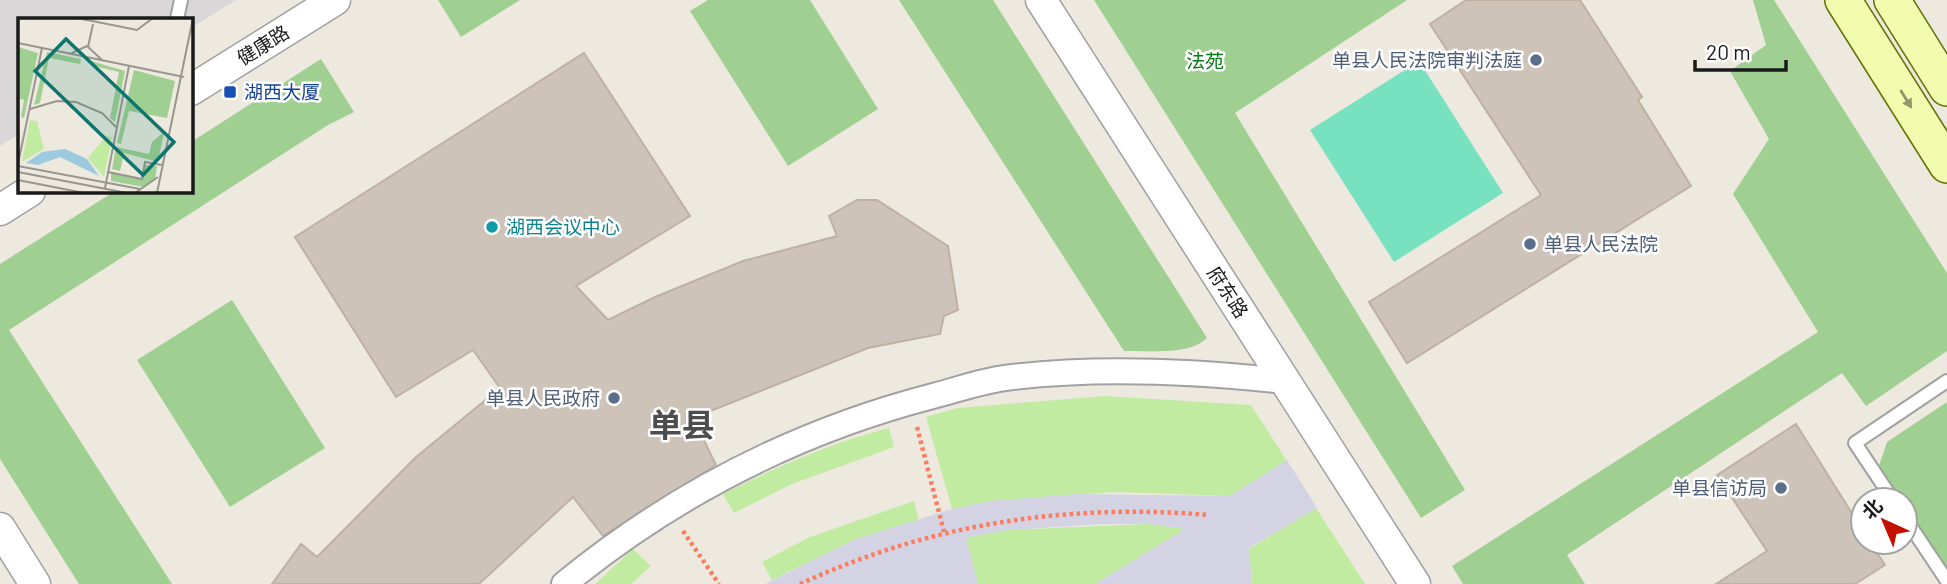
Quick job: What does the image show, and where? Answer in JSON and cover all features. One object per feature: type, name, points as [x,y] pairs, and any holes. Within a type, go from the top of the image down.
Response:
[{"type":"main road","points":[[1843,0],[1947,164]]},
{"type":"main road","points":[[1892,0],[1947,88]]},
{"type":"street","name":"健康路","points":[[192,89],[335,0]]},
{"type":"street","name":"府东路","points":[[1041,0],[1415,584]]},
{"type":"street","points":[[0,210],[28,192]]},
{"type":"street","points":[[564,584],[597,557],[736,469],[836,425],[910,402],[1003,378],[1093,372],[1214,373],[1285,381]]},
{"type":"street","points":[[0,528],[35,584]]},
{"type":"lane","points":[[177,18],[181,0]]},
{"type":"lane","points":[[1884,486],[1855,443],[1947,382]]},
{"type":"lane","points":[[1919,539],[1947,581]]},
{"type":"path","points":[[910,402],[944,532]]},
{"type":"path","points":[[669,509],[719,584]]},
{"type":"path","points":[[800,584],[864,555],[944,532],[1064,513],[1145,511],[1209,515]]},
{"type":"shaded area","points":[[0,0],[236,0],[192,27],[192,18],[18,18],[18,135],[0,146]]},
{"type":"shaded area","points":[[1287,460],[1317,508],[1249,548],[1252,584],[1095,584],[1185,529],[1149,524],[1105,524],[1007,530],[966,538],[978,584],[765,584],[856,539],[952,509],[991,501],[1075,494],[1230,496]]},
{"type":"green space","points":[[438,0],[520,0],[461,37]]},
{"type":"green space","points":[[708,0],[810,0],[878,109],[788,166],[690,11]]},
{"type":"green space","points":[[899,0],[993,0],[1207,338],[1199,344],[1179,350],[1124,351]]},
{"type":"green space","name":"法苑","points":[[1094,0],[1407,0],[1235,113],[1465,490],[1421,518]]},
{"type":"green space","points":[[1753,0],[1774,0],[1947,273],[1947,351],[1866,406],[1842,373],[1567,555],[1585,584],[1463,584],[1452,566],[1818,332],[1733,194],[1769,139],[1730,71],[1766,45]]},
{"type":"green space","points":[[321,59],[354,112],[328,125],[9,330],[172,584],[79,584],[0,459],[0,264],[113,192],[192,192],[192,141]]},
{"type":"green space","points":[[1419,61],[1503,193],[1394,262],[1310,130]]},
{"type":"green space","points":[[232,300],[325,448],[230,507],[137,360]]},
{"type":"green space","points":[[1105,396],[1251,405],[1287,461],[1230,496],[1116,492],[991,501],[952,509],[926,417],[958,408]]},
{"type":"green space","points":[[1947,402],[1947,581],[1919,540],[1919,486],[1883,486],[1876,475],[1887,442]]},
{"type":"green space","points":[[889,428],[894,447],[792,484],[734,513],[723,494],[804,456]]},
{"type":"green space","points":[[914,501],[919,521],[856,539],[772,580],[762,562],[810,537]]},
{"type":"green space","points":[[1316,508],[1365,584],[1252,584],[1249,549]]},
{"type":"green space","points":[[1149,524],[1186,529],[1095,584],[978,584],[965,538],[1007,530]]},
{"type":"green space","points":[[633,549],[651,566],[631,584],[595,584]]},
{"type":"building","points":[[1466,0],[1580,0],[1642,97],[1638,100],[1691,186],[1407,363],[1369,302],[1541,195],[1430,24]]},
{"type":"building","points":[[584,53],[690,216],[576,286],[608,320],[655,297],[743,261],[837,236],[829,216],[857,200],[877,200],[948,246],[958,310],[944,316],[940,334],[868,348],[693,418],[716,465],[603,536],[573,497],[479,584],[272,584],[301,544],[317,557],[415,458],[500,388],[473,350],[396,397],[295,237]]},
{"type":"building","points":[[1796,424],[1849,509],[1849,556],[1879,556],[1885,565],[1855,584],[1716,584],[1767,551],[1717,475]]},
{"type":"place","name":"单县人民法院审判法庭","points":[[1536,60]]},
{"type":"place","name":"湖西大厦","points":[[230,92]]},
{"type":"place","name":"湖西会议中心","points":[[492,227]]},
{"type":"place","name":"单县人民法院","points":[[1530,244]]},
{"type":"place","name":"单县人民政府","points":[[614,398]]},
{"type":"place","name":"单县信访局","points":[[1781,488]]},
{"type":"district","name":"单县","points":[[682,425]]}]
